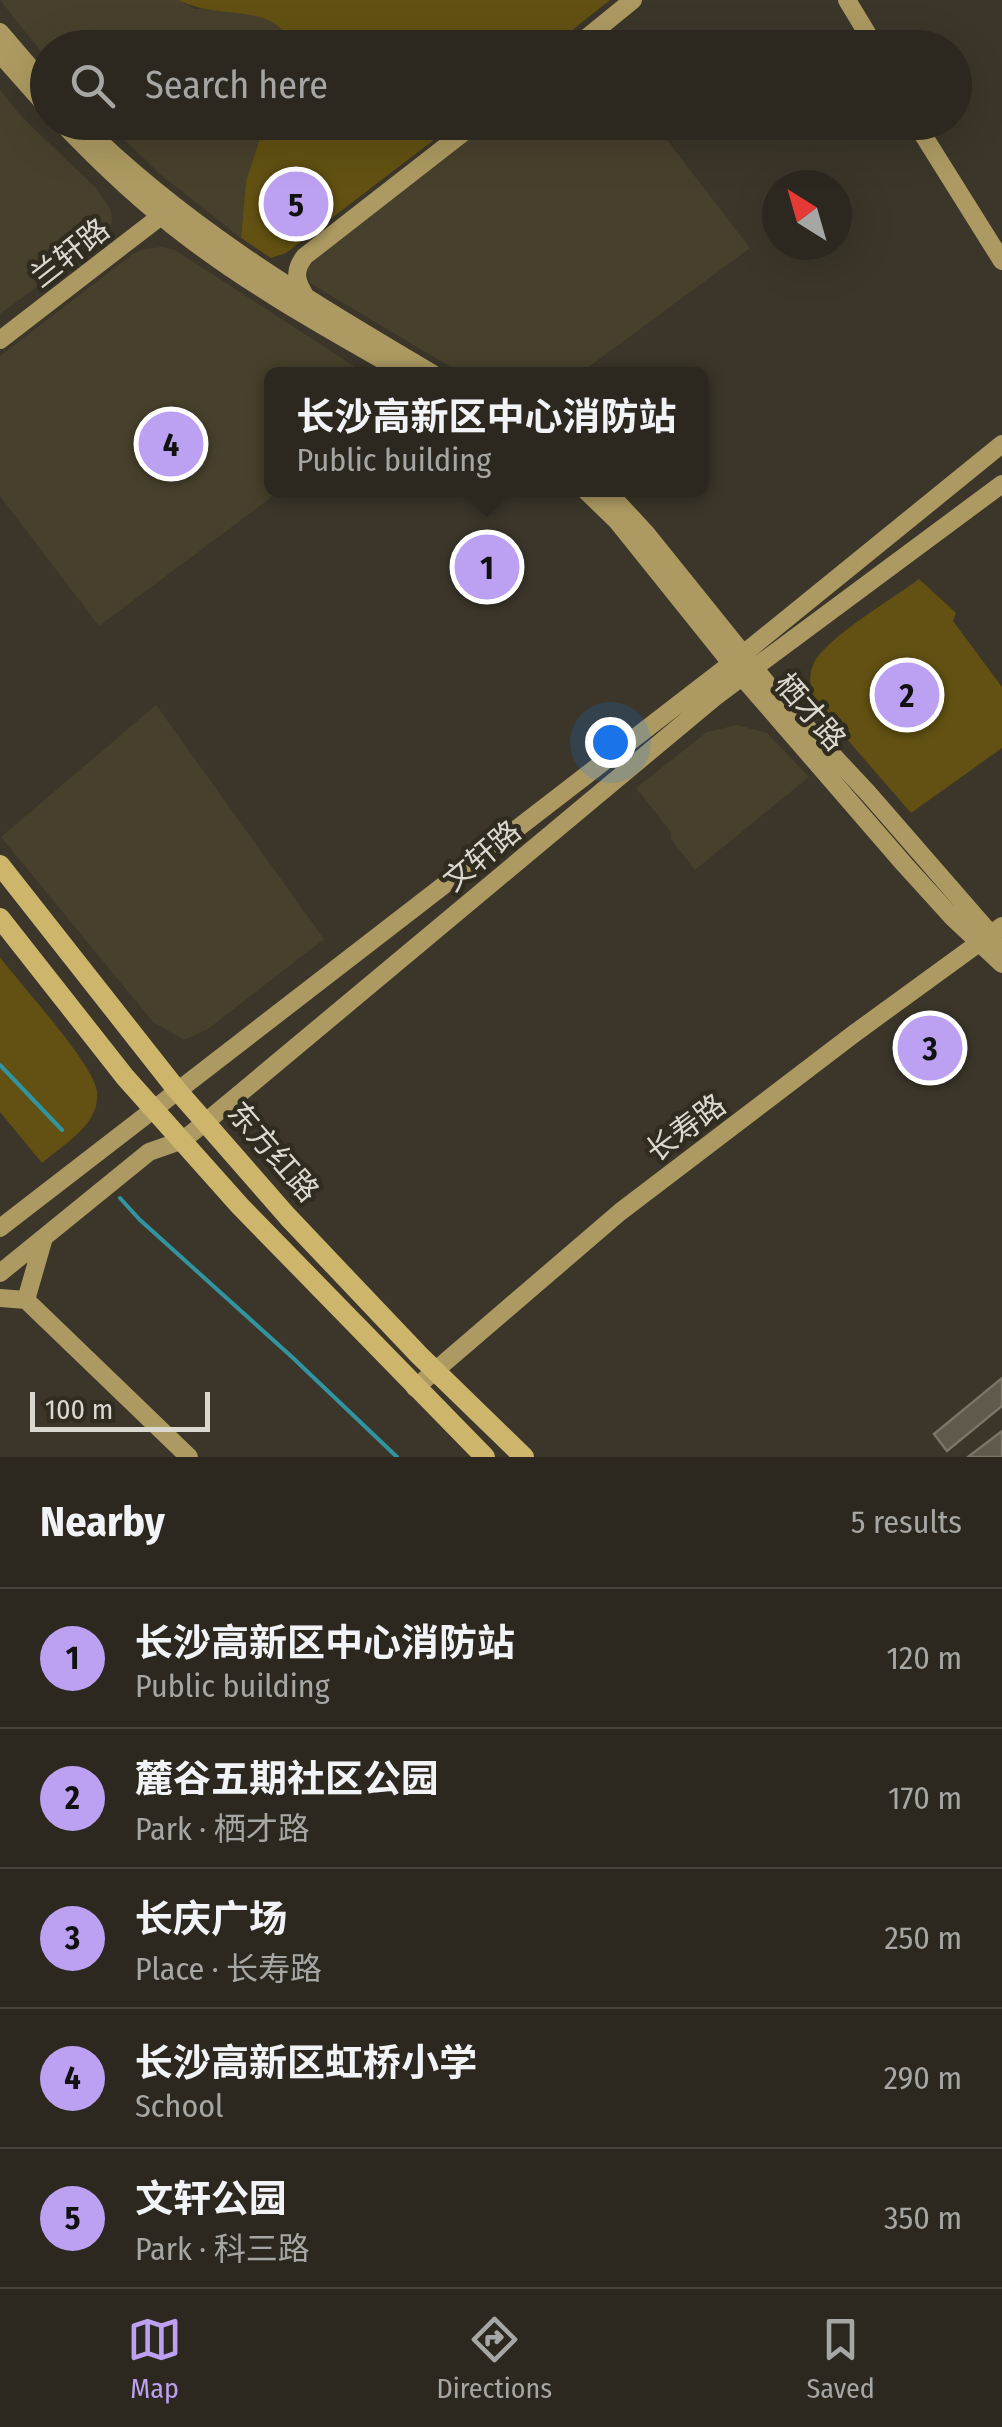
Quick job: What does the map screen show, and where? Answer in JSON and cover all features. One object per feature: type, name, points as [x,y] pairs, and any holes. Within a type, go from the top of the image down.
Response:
[{"type":"main road","points":[[588,30],[624,0]]},
{"type":"main road","points":[[596,30],[632,0]]},
{"type":"main road","points":[[843,0],[859,30]]},
{"type":"main road","points":[[843,0],[864,30]]},
{"type":"main road","points":[[0,32],[30,67]]},
{"type":"main road","points":[[0,54],[30,88]]},
{"type":"main road","points":[[83,140],[249,280],[395,367]]},
{"type":"main road","points":[[97,140],[165,209],[421,367]]},
{"type":"main road","points":[[262,272],[289,263],[446,140]]},
{"type":"main road","points":[[308,300],[296,277],[305,256],[454,140]]},
{"type":"main road","points":[[926,140],[1002,261]]},
{"type":"main road","points":[[934,140],[1002,248]]},
{"type":"main road","name":"兰轩路","points":[[0,332],[165,209]]},
{"type":"main road","name":"兰轩路","points":[[0,340],[165,209]]},
{"type":"main road","name":"文轩路","points":[[0,1272],[150,1152],[182,1140],[207,1121],[700,710],[743,666],[1002,444]]},
{"type":"main road","name":"文轩路","points":[[5,1223],[743,666],[1002,484]]},
{"type":"main road","name":"栖才路","points":[[592,497],[993,938],[1002,964]]},
{"type":"main road","name":"栖才路","points":[[612,497],[645,532],[743,666]]},
{"type":"main road","name":"东方红路","points":[[0,865],[177,1090],[288,1217],[524,1457]]},
{"type":"main road","name":"东方红路","points":[[0,918],[125,1077],[240,1206],[485,1457]]},
{"type":"main road","name":"长寿路","points":[[418,1391],[624,1217],[993,938]]},
{"type":"main road","points":[[26,1300],[42,1240]]},
{"type":"main road","points":[[0,1298],[26,1300],[189,1457]]},
{"type":"shaded area","points":[[0,0],[178,0],[195,9],[249,5],[266,8],[287,30],[30,30],[30,38]]},
{"type":"shaded area","points":[[178,0],[610,0],[572,30],[282,30],[261,18]]},
{"type":"shaded area","points":[[0,90],[30,125],[30,140],[46,140],[96,188],[111,210],[112,222],[107,234],[95,244],[0,314]]},
{"type":"shaded area","points":[[125,140],[259,140],[246,181],[241,238],[160,174]]},
{"type":"shaded area","points":[[259,140],[434,140],[286,253],[271,258],[241,238],[246,181]]},
{"type":"shaded area","points":[[466,140],[667,140],[750,248],[588,367],[450,367],[310,283],[307,270],[316,257]]},
{"type":"shaded area","points":[[143,249],[175,250],[355,367],[264,367],[264,497],[272,497],[99,626],[0,496],[0,356]]},
{"type":"shaded area","points":[[919,579],[956,613],[953,621],[1002,687],[1002,748],[911,813],[814,701],[810,677],[814,663],[832,642]]},
{"type":"shaded area","points":[[156,705],[324,939],[208,1029],[184,1040],[153,1022],[1,837]]},
{"type":"shaded area","points":[[737,725],[767,733],[809,777],[695,870],[636,788],[707,732]]},
{"type":"shaded area","points":[[0,957],[70,1043],[97,1091],[89,1121],[42,1163],[0,1112]]},
{"type":"building","points":[[1002,1378],[1002,1406],[947,1451],[934,1434]]},
{"type":"building","points":[[1002,1431],[1002,1457],[968,1457]]},
{"type":"waterway","points":[[0,1065],[62,1130]]},
{"type":"waterway","points":[[120,1198],[397,1457]]},
{"type":"place","name":"文轩公园","points":[[296,204]]},
{"type":"place","name":"长沙高新区虹桥小学","points":[[171,444]]},
{"type":"place","name":"长沙高新区中心消防站","points":[[487,567]]},
{"type":"place","name":"麓谷五期社区公园","points":[[907,695]]},
{"type":"place","name":"长庆广场","points":[[930,1048]]}]
